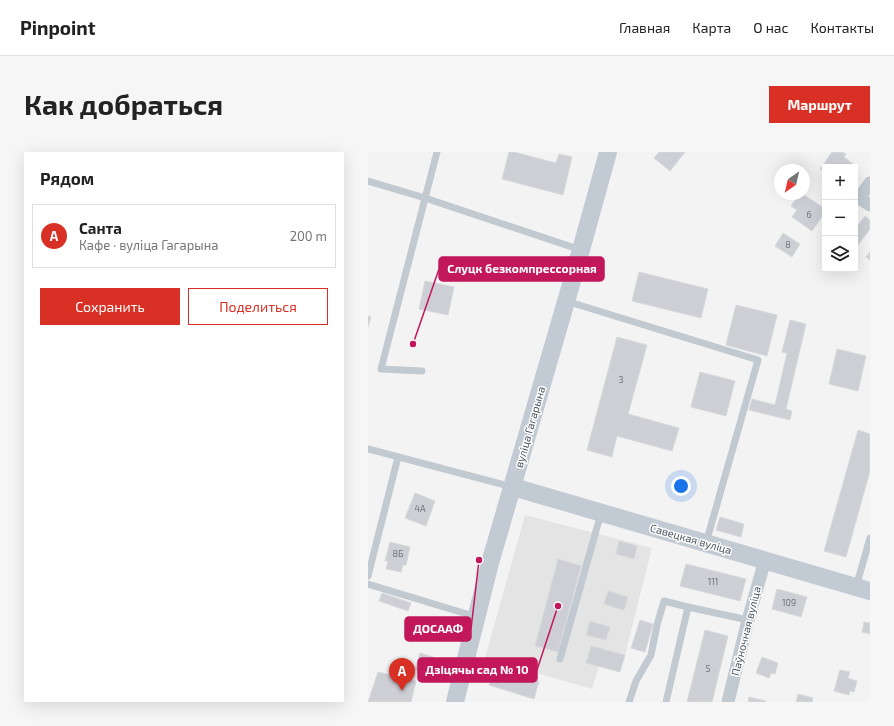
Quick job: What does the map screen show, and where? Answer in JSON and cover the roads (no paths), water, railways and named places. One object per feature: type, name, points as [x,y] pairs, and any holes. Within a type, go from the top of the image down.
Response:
[{"type":"main road","name":"вуліца Гагарына","points":[[455,702],[492,556],[608,152]]},
{"type":"main road","name":"Савецкая вуліца","points":[[512,487],[863,589]]},
{"type":"street","points":[[870,183],[860,198],[870,205]]},
{"type":"street","name":"Паўночная вуліца","points":[[728,702],[748,620],[765,560]]},
{"type":"lane","points":[[422,371],[381,369],[437,152]]},
{"type":"lane","points":[[368,181],[425,198],[581,250]]},
{"type":"lane","points":[[566,301],[758,360],[706,543]]},
{"type":"lane","points":[[368,449],[512,487]]},
{"type":"lane","points":[[368,576],[398,457]]},
{"type":"lane","points":[[560,659],[601,513]]},
{"type":"lane","points":[[863,589],[870,538]]},
{"type":"lane","points":[[368,584],[477,617]]},
{"type":"lane","points":[[629,702],[636,681],[651,655],[664,601],[748,620]]},
{"type":"lane","points":[[666,702],[688,607]]},
{"type":"place","name":"Слуцк безкомпрессорная","points":[[413,344]]},
{"type":"place","name":"ДОСААФ","points":[[479,560]]},
{"type":"place","name":"Дзіцячы сад № 10","points":[[558,606]]},
{"type":"place","name":"Санта","points":[[402,691]]}]
